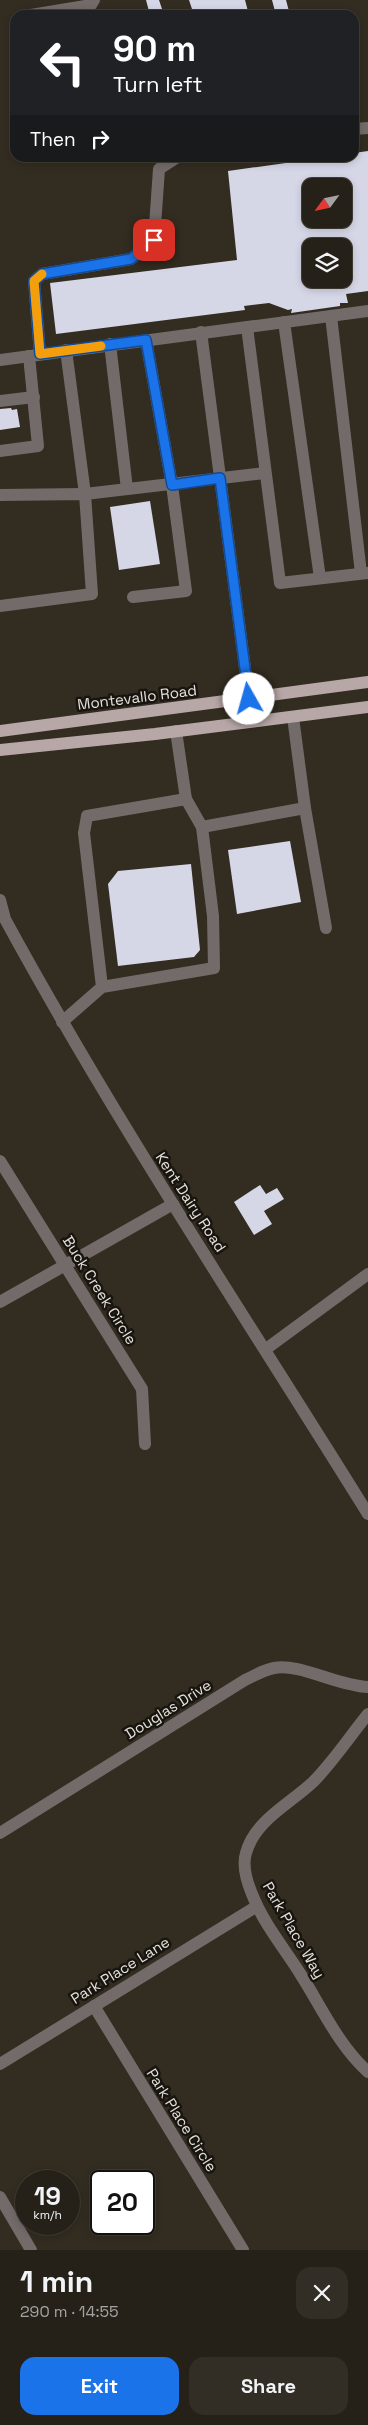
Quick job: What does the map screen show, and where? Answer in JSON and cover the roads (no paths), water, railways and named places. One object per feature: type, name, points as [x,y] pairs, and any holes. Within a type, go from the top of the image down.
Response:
[{"type":"main road","name":"Montevallo Road","points":[[0,731],[368,682]]},
{"type":"main road","points":[[0,750],[176,731],[368,707]]},
{"type":"street","points":[[60,10],[90,5],[94,0]]},
{"type":"street","points":[[0,452],[38,446],[34,397],[34,281],[42,274],[131,259],[154,240],[159,169],[170,162]]},
{"type":"street","points":[[0,360],[368,311]]},
{"type":"street","points":[[247,327],[280,583],[365,573],[331,316]]},
{"type":"street","points":[[284,322],[320,578]]},
{"type":"street","points":[[201,332],[249,699]]},
{"type":"street","points":[[133,597],[186,591],[172,485],[146,340]]},
{"type":"street","points":[[110,344],[127,489]]},
{"type":"street","points":[[0,606],[92,594],[85,494],[66,350]]},
{"type":"street","points":[[0,401],[34,397]]},
{"type":"street","points":[[0,495],[85,494],[266,473]]},
{"type":"street","points":[[293,717],[305,808],[326,928]]},
{"type":"street","points":[[62,1022],[102,987],[214,968],[213,916],[202,827],[186,799],[176,731]]},
{"type":"street","points":[[102,987],[84,833],[87,816],[186,799]]},
{"type":"street","points":[[202,827],[305,808]]},
{"type":"street","name":"Kent Dairy Road","points":[[1,906],[5,918],[62,1022],[173,1204],[266,1349],[368,1514]]},
{"type":"street","name":"Buck Creek Circle","points":[[0,1160],[142,1389],[145,1444]]},
{"type":"street","points":[[0,1302],[173,1204]]},
{"type":"street","points":[[266,1349],[368,1274]]},
{"type":"street","name":"Douglas Drive","points":[[0,1833],[245,1680],[266,1670],[284,1667],[355,1687],[368,1687]]},
{"type":"street","name":"Park Place Way","points":[[368,1714],[312,1782],[278,1809],[251,1842],[244,1863],[247,1879],[257,1906],[333,2028],[354,2057],[368,2072]]},
{"type":"street","name":"Park Place Lane","points":[[0,2064],[257,1906]]},
{"type":"street","name":"Park Place Circle","points":[[94,2006],[243,2250]]},
{"type":"street","points":[[0,2197],[31,2250]]}]
